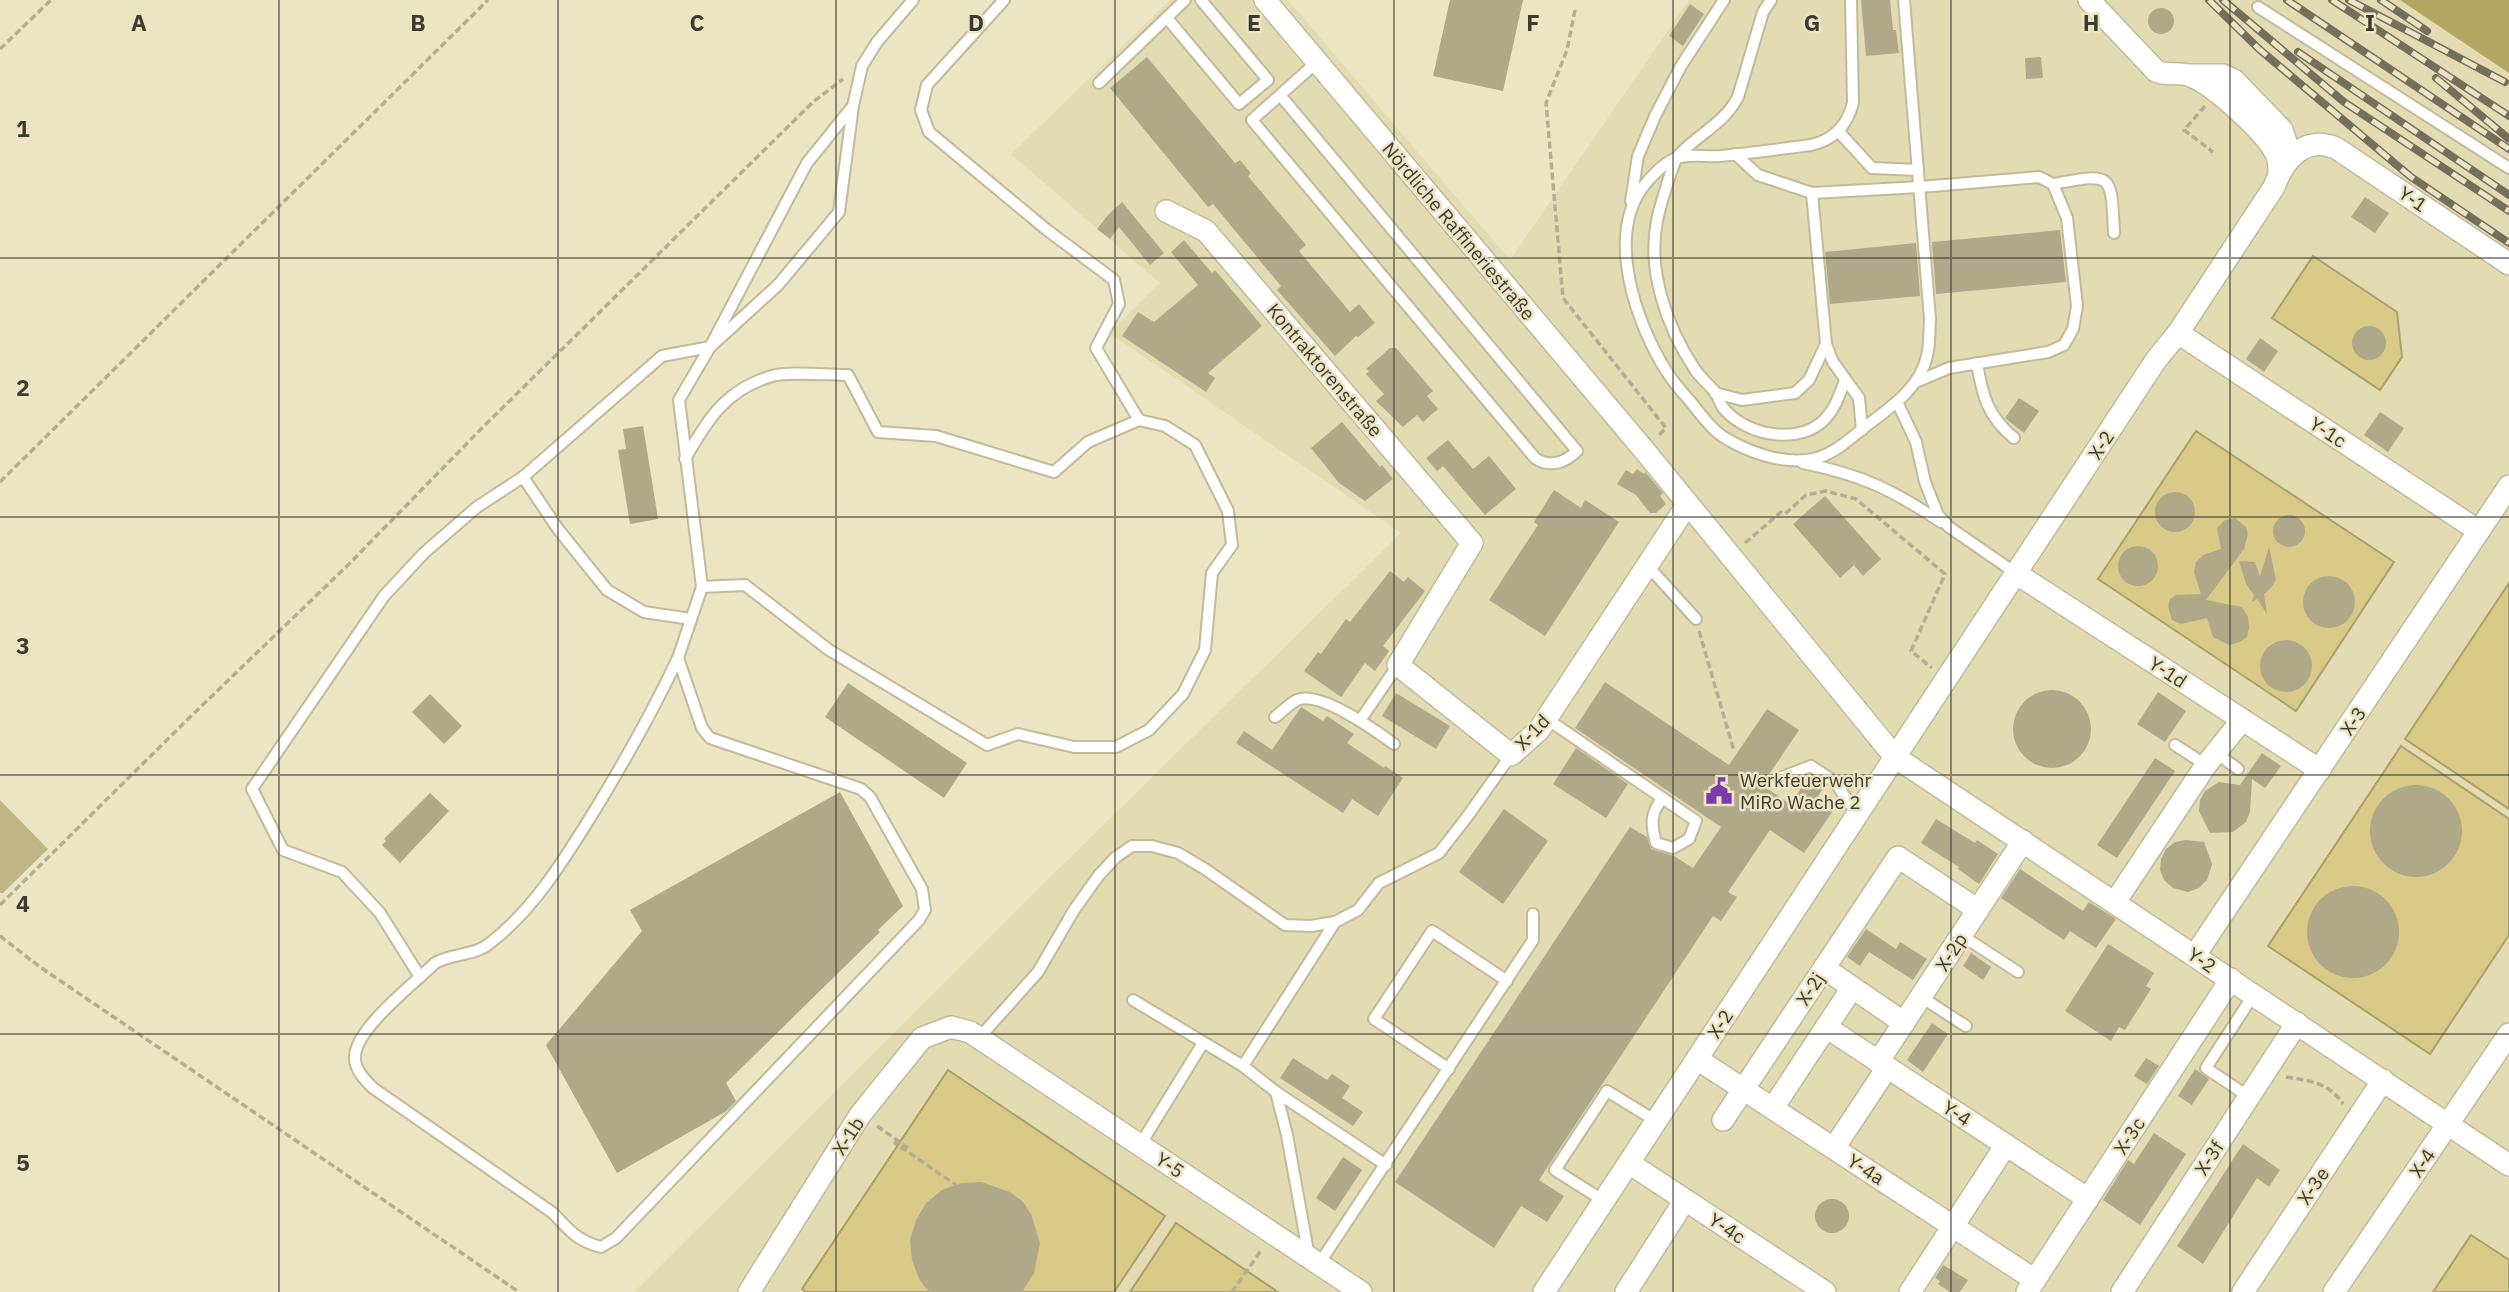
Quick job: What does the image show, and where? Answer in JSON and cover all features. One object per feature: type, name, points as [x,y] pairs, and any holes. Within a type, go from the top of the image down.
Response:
[{"type":"street","name":"Nördliche Raffineriestraße","points":[[1265,0],[1648,456]]},
{"type":"street","points":[[2089,0],[2161,74],[2223,75],[2234,80],[2282,130],[2287,145],[2283,167]]},
{"type":"street","points":[[2187,75],[2217,90],[2269,143],[2283,167]]},
{"type":"street","name":"Y-1","points":[[2283,167],[2304,147],[2327,144],[2509,264]]},
{"type":"street","name":"X-2","points":[[1549,1290],[1604,1201],[1857,814],[2156,360],[2178,333],[2274,187],[2283,167]]},
{"type":"street","name":"Kontraktorenstraße","points":[[1166,211],[1206,231],[1472,543],[1398,665]]},
{"type":"street","name":"Y-1c","points":[[2178,333],[2479,531]]},
{"type":"street","points":[[1648,456],[1895,757]]},
{"type":"street","name":"X-3","points":[[2195,955],[2509,486]]},
{"type":"street","name":"X-1d","points":[[1398,665],[1511,755],[1539,730],[1547,719],[1687,505]]},
{"type":"street","name":"Y-1d","points":[[2017,574],[2320,771]]},
{"type":"street","points":[[2115,902],[2211,759],[2242,720]]},
{"type":"street","name":"Y-2","points":[[1895,757],[2509,1165]]},
{"type":"street","name":"X-2p","points":[[1834,1148],[1883,1065],[1904,1023],[2023,841]]},
{"type":"street","name":"X-2j","points":[[1723,1120],[1898,857],[1978,910]]},
{"type":"street","points":[[1824,968],[1904,1023]]},
{"type":"street","name":"X-3c","points":[[2031,1286],[2231,979]]},
{"type":"street","points":[[1773,1108],[1852,988]]},
{"type":"street","name":"X-3f","points":[[2122,1292],[2297,1023]]},
{"type":"street","name":"X-1b","points":[[750,1292],[860,1115],[922,1038],[951,1027],[970,1031],[979,1038]]},
{"type":"street","name":"Y-4","points":[[1826,1027],[2088,1199]]},
{"type":"street","name":"X-4","points":[[2334,1292],[2509,1034]]},
{"type":"street","name":"Y-5","points":[[979,1038],[1362,1292]]},
{"type":"street","name":"Y-4a","points":[[1697,1059],[1953,1226],[2031,1286]]},
{"type":"street","name":"X-3e","points":[[2243,1292],[2383,1080]]},
{"type":"street","points":[[1910,1292],[2006,1145]]},
{"type":"street","name":"Y-4c","points":[[1629,1163],[1825,1292]]},
{"type":"street","points":[[1626,1292],[1685,1200]]},
{"type":"lane","points":[[420,978],[380,914],[342,872],[283,850],[252,789],[384,596],[424,553],[477,507],[523,477],[662,356],[709,347],[778,285],[839,212],[853,106],[862,66],[877,42],[913,0]]},
{"type":"lane","points":[[1004,0],[927,85],[921,110],[929,132],[1047,230],[1114,280],[1119,304],[1096,348],[1139,420]]},
{"type":"lane","points":[[1099,83],[1185,0]]},
{"type":"lane","points":[[1167,18],[1239,104],[1268,80],[1200,0]]},
{"type":"lane","points":[[1724,0],[1681,66],[1638,156],[1626,250],[1633,296],[1643,326],[1668,374],[1707,424],[1721,435],[1756,452],[1835,469],[1870,481],[1910,502],[2017,574]]},
{"type":"lane","points":[[1630,212],[1641,190],[1654,175],[1717,125],[1734,105],[1763,12],[1772,0]]},
{"type":"lane","points":[[1676,158],[1818,144],[1839,132],[1853,103],[1851,0]]},
{"type":"lane","points":[[1790,460],[1812,459],[1829,453],[1862,430],[1897,402],[1916,382],[1927,357],[1930,319],[1904,0]]},
{"type":"lane","points":[[2258,8],[2509,168]]},
{"type":"lane","points":[[1280,95],[1577,451],[1570,458],[1550,464],[1535,458],[1252,120],[1280,95],[1317,62]]},
{"type":"lane","points":[[678,658],[702,728],[710,738],[861,789],[870,797],[922,889],[925,910],[919,920],[615,1238],[601,1247],[585,1243],[553,1213],[373,1088],[360,1075],[354,1059],[358,1042],[374,1021],[420,978],[444,958],[487,946],[513,924],[544,887],[610,786],[678,658],[702,587],[679,400],[807,163],[853,106]]},
{"type":"lane","points":[[1839,132],[1872,168],[1918,170]]},
{"type":"lane","points":[[1735,154],[1758,174],[1812,193],[2039,177],[2053,184],[2064,205],[2067,218],[2077,306],[2073,329],[2064,345],[2048,352],[1949,368],[1916,382]]},
{"type":"lane","points":[[1676,158],[1657,223],[1656,261],[1664,306],[1695,371],[1715,393],[1724,410],[1744,423],[1772,434],[1794,435],[1809,430],[1825,419],[1837,402],[1845,380]]},
{"type":"lane","points":[[2053,184],[2093,177],[2102,179],[2109,185],[2113,195],[2115,233]]},
{"type":"lane","points":[[1812,193],[1826,344],[1833,362],[1859,398],[1862,430]]},
{"type":"lane","points":[[1715,393],[1742,400],[1795,393],[1809,380],[1826,344]]},
{"type":"lane","points":[[1977,363],[1981,389],[1988,407],[1999,426],[2014,438]]},
{"type":"lane","points":[[685,458],[708,418],[732,394],[774,375],[848,375],[878,432],[936,436],[1054,472],[1088,442],[1139,420],[1165,426],[1195,445],[1228,510],[1232,545],[1212,573],[1205,650],[1183,694],[1149,730],[1116,747],[1074,747],[1018,734],[987,745],[830,650],[745,585],[702,587]]},
{"type":"lane","points":[[1897,402],[1916,442],[1932,500],[1938,514],[1949,527]]},
{"type":"lane","points":[[523,477],[558,529],[607,590],[644,611],[691,619]]},
{"type":"lane","points":[[1647,565],[1696,619]]},
{"type":"lane","points":[[1361,719],[1398,665]]},
{"type":"lane","points":[[1275,718],[1297,700],[1312,698],[1361,719],[1394,744]]},
{"type":"lane","points":[[1547,719],[1663,798],[1696,821],[1689,839],[1673,848],[1656,843],[1651,824],[1655,808],[1663,798]]},
{"type":"lane","points":[[2175,745],[2238,769]]},
{"type":"lane","points":[[979,1038],[1038,972],[1073,910],[1099,875],[1116,857],[1132,846],[1152,846],[1178,853],[1285,925],[1311,926],[1335,922],[1358,910],[1379,884],[1439,853],[1511,755]]},
{"type":"lane","points":[[1772,781],[1811,766],[1835,782],[1857,814]]},
{"type":"lane","points":[[1314,1261],[1386,1165],[1533,940],[1533,914]]},
{"type":"lane","points":[[1243,1066],[1335,922]]},
{"type":"lane","points":[[1449,1069],[1374,1019],[1432,931],[1507,981]]},
{"type":"lane","points":[[1961,935],[2018,972]]},
{"type":"lane","points":[[2249,1097],[2206,1068],[2254,994]]},
{"type":"lane","points":[[1921,997],[1966,1026]]},
{"type":"lane","points":[[1133,1000],[1243,1066],[1276,1092],[1386,1165]]},
{"type":"lane","points":[[1140,1144],[1203,1043]]},
{"type":"lane","points":[[1604,1201],[1555,1170],[1607,1091],[1656,1121]]},
{"type":"lane","points":[[1276,1092],[1314,1261]]},
{"type":"path","points":[[0,49],[51,0]]},
{"type":"path","points":[[0,482],[488,0]]},
{"type":"path","points":[[1575,10],[1567,50],[1546,103],[1563,298],[1666,428],[1648,456]]},
{"type":"path","points":[[0,905],[350,563],[490,420],[813,102],[862,66]]},
{"type":"path","points":[[2213,152],[2184,130],[2217,90]]},
{"type":"path","points":[[1731,558],[1742,550],[1747,540],[1781,512],[1785,514],[1806,495],[1826,491],[1856,499],[1945,574],[1911,651],[1947,679]]},
{"type":"path","points":[[1696,619],[1734,751]]},
{"type":"path","points":[[0,936],[40,967],[519,1292]]},
{"type":"path","points":[[2264,1074],[2318,1081],[2338,1096],[2354,1124]]},
{"type":"path","points":[[860,1115],[908,1148]]},
{"type":"path","points":[[897,1140],[895,1143],[956,1185]]},
{"type":"path","points":[[1232,1292],[1273,1233]]},
{"type":"shaded area","points":[[1170,0],[1288,0],[1510,260],[1689,0],[2400,0],[2509,73],[2509,1292],[634,1292],[1034,893],[1401,533],[1109,333],[1160,283],[1011,154]]},
{"type":"shaded area","points":[[2400,0],[2509,0],[2509,73]]},
{"type":"shaded area","points":[[2313,256],[2397,312],[2402,357],[2380,390],[2272,318]]},
{"type":"shaded area","points":[[2196,431],[2394,562],[2296,711],[2098,579]]},
{"type":"shaded area","points":[[2509,583],[2509,809],[2405,739]]},
{"type":"shaded area","points":[[2401,746],[2509,819],[2509,935],[2430,1054],[2268,946]]},
{"type":"shaded area","points":[[0,800],[48,849],[3,893],[0,893]]},
{"type":"shaded area","points":[[948,1070],[1165,1216],[1114,1292],[806,1292],[802,1289]]},
{"type":"shaded area","points":[[1176,1223],[1278,1292],[1130,1292]]},
{"type":"shaded area","points":[[2471,1235],[2509,1260],[2509,1292],[2433,1292]]},
{"type":"building","points":[[1450,0],[1523,0],[1503,91],[1433,76]]},
{"type":"building","points":[[1861,0],[1890,0],[1899,53],[1866,56]]},
{"type":"building","points":[[1690,4],[1704,14],[1683,46],[1669,36]]},
{"type":"building","points":[[2161,8],[2170,12],[2174,21],[2170,30],[2161,34],[2152,30],[2148,21],[2152,12]]},
{"type":"building","points":[[1147,57],[1235,163],[1240,160],[1251,173],[1248,176],[1306,245],[1299,251],[1350,312],[1359,304],[1375,323],[1335,356],[1277,290],[1281,286],[1213,204],[1208,207],[1110,88]]},
{"type":"building","points":[[2041,57],[2043,78],[2026,79],[2025,58]]},
{"type":"building","points":[[2365,197],[2389,213],[2375,233],[2351,217]]},
{"type":"building","points":[[1122,202],[1164,253],[1150,265],[1119,227],[1110,239],[1097,229]]},
{"type":"building","points":[[2060,230],[2066,282],[1936,294],[1932,242]]},
{"type":"building","points":[[1184,240],[1212,273],[1215,270],[1262,326],[1208,373],[1215,378],[1206,392],[1122,336],[1138,312],[1154,322],[1198,285],[1171,252]]},
{"type":"building","points":[[1916,243],[1920,296],[1830,304],[1825,252]]},
{"type":"building","points":[[2369,326],[2381,331],[2386,343],[2381,355],[2369,360],[2357,355],[2352,343],[2357,331]]},
{"type":"building","points":[[2260,338],[2278,351],[2264,372],[2246,359]]},
{"type":"building","points":[[1390,348],[1396,348],[1433,391],[1427,396],[1438,409],[1423,422],[1417,415],[1403,427],[1376,401],[1384,394],[1366,374],[1369,371],[1366,369]]},
{"type":"building","points":[[2019,398],[2039,411],[2024,433],[2005,418]]},
{"type":"building","points":[[2380,412],[2404,428],[2388,452],[2364,435]]},
{"type":"building","points":[[1342,422],[1393,479],[1365,501],[1339,483],[1311,448]]},
{"type":"building","points":[[643,426],[658,519],[630,524],[618,450],[626,449],[623,429]]},
{"type":"building","points":[[1448,440],[1473,469],[1489,456],[1516,489],[1485,515],[1443,466],[1437,471],[1426,458]]},
{"type":"building","points":[[1637,469],[1644,474],[1645,472],[1663,493],[1660,496],[1666,504],[1656,513],[1650,513],[1636,495],[1617,484],[1626,470],[1633,474]]},
{"type":"building","points":[[1554,490],[1581,508],[1585,500],[1619,522],[1545,636],[1489,600],[1538,525],[1534,522]]},
{"type":"building","points":[[2175,492],[2183,493],[2189,498],[2194,504],[2194,520],[2189,526],[2183,531],[2175,532],[2167,531],[2161,526],[2156,520],[2155,512],[2156,504],[2161,498],[2167,493]]},
{"type":"building","points":[[1825,496],[1881,559],[1863,576],[1854,565],[1840,578],[1793,524]]},
{"type":"building","points":[[2289,515],[2300,520],[2305,531],[2300,542],[2289,547],[2278,542],[2273,531],[2278,520]]},
{"type":"building","points":[[2235,518],[2246,527],[2248,534],[2244,549],[2206,600],[2242,607],[2248,617],[2247,637],[2229,645],[2213,637],[2207,618],[2181,624],[2172,620],[2168,606],[2170,599],[2176,595],[2201,594],[2194,572],[2196,562],[2203,555],[2221,549],[2217,528],[2225,520]]},
{"type":"building","points":[[2138,546],[2146,547],[2152,552],[2157,558],[2157,574],[2152,580],[2146,585],[2138,586],[2130,585],[2124,580],[2119,574],[2118,566],[2119,558],[2124,552],[2130,547]]},
{"type":"building","points":[[2269,547],[2276,580],[2264,594],[2267,614],[2257,599],[2252,602],[2254,595],[2246,584],[2239,561],[2255,562],[2260,577]]},
{"type":"building","points":[[1390,571],[1404,582],[1408,577],[1425,591],[1383,646],[1389,651],[1375,671],[1365,663],[1341,697],[1304,671],[1318,652],[1321,654],[1346,619],[1350,622]]},
{"type":"building","points":[[2329,576],[2339,578],[2347,584],[2353,592],[2353,612],[2347,620],[2339,626],[2329,628],[2319,626],[2311,620],[2305,612],[2303,602],[2305,592],[2311,584],[2319,578]]},
{"type":"building","points":[[2286,640],[2296,642],[2304,648],[2310,656],[2310,676],[2304,684],[2296,690],[2286,692],[2276,690],[2268,684],[2262,676],[2260,666],[2262,656],[2268,648],[2276,642]]},
{"type":"building","points":[[1605,682],[1729,765],[1767,709],[1799,730],[1762,785],[1790,804],[1807,780],[1822,790],[1818,796],[1835,808],[1804,853],[1770,830],[1728,892],[1737,897],[1721,921],[1713,916],[1539,1180],[1564,1196],[1547,1222],[1521,1206],[1494,1248],[1395,1182],[1630,827],[1647,837],[1651,849],[1674,856],[1693,868],[1721,827],[1575,728]]},
{"type":"building","points":[[848,683],[967,763],[944,798],[825,717]]},
{"type":"building","points":[[2052,690],[2067,693],[2079,702],[2088,714],[2091,729],[2088,744],[2079,756],[2067,765],[2052,768],[2037,765],[2025,756],[2016,744],[2013,729],[2016,714],[2025,702],[2037,693]]},
{"type":"building","points":[[2158,692],[2186,711],[2165,742],[2137,724]]},
{"type":"building","points":[[1396,693],[1450,726],[1436,749],[1382,716]]},
{"type":"building","points":[[430,694],[462,726],[444,744],[412,712]]},
{"type":"building","points":[[1301,707],[1323,721],[1327,716],[1354,734],[1347,743],[1403,778],[1378,816],[1352,799],[1343,813],[1236,743],[1244,731],[1272,750]]},
{"type":"building","points":[[1576,748],[1628,784],[1606,818],[1553,784]]},
{"type":"building","points":[[2262,753],[2281,766],[2265,788],[2252,779],[2250,812],[2246,822],[2233,832],[2210,833],[2199,811],[2200,800],[2205,791],[2219,782],[2240,785]]},
{"type":"building","points":[[2155,758],[2175,771],[2117,858],[2097,845]]},
{"type":"building","points":[[2416,785],[2434,788],[2449,798],[2459,813],[2462,831],[2459,849],[2449,864],[2434,874],[2416,877],[2398,874],[2383,864],[2373,849],[2370,831],[2373,813],[2383,798],[2398,788]]},
{"type":"building","points":[[840,792],[903,906],[878,930],[880,932],[726,1083],[736,1101],[725,1112],[617,1173],[546,1045],[642,931],[630,910]]},
{"type":"building","points":[[430,793],[449,811],[400,863],[382,845],[386,841],[384,839]]},
{"type":"building","points":[[1504,809],[1548,841],[1503,904],[1459,872]]},
{"type":"building","points":[[1936,819],[1998,854],[1979,884],[1958,869],[1959,867],[1921,843]]},
{"type":"building","points":[[2175,842],[2204,842],[2212,864],[2207,880],[2199,888],[2188,892],[2173,888],[2164,880],[2160,870],[2166,849]]},
{"type":"building","points":[[2020,869],[2083,911],[2089,902],[2116,919],[2096,948],[2070,931],[2064,940],[2001,898]]},
{"type":"building","points":[[2353,886],[2371,889],[2386,899],[2396,914],[2399,932],[2396,950],[2386,965],[2371,975],[2353,978],[2335,975],[2320,965],[2310,950],[2307,932],[2310,914],[2320,899],[2335,889]]},
{"type":"building","points":[[1866,929],[1896,949],[1900,942],[1927,959],[1913,980],[1869,952],[1860,966],[1847,957]]},
{"type":"building","points":[[2108,944],[2154,973],[2146,986],[2151,989],[2125,1030],[2119,1027],[2111,1041],[2065,1011]]},
{"type":"building","points":[[1971,953],[1991,967],[1983,980],[1963,966]]},
{"type":"building","points":[[1932,1023],[1948,1034],[1923,1072],[1907,1060]]},
{"type":"building","points":[[1293,1058],[1327,1080],[1332,1074],[1350,1086],[1342,1098],[1363,1112],[1353,1126],[1280,1078]]},
{"type":"building","points":[[2146,1058],[2159,1066],[2147,1084],[2134,1076]]},
{"type":"building","points":[[2195,1069],[2209,1079],[2192,1105],[2178,1096]]},
{"type":"building","points":[[2154,1133],[2186,1154],[2140,1225],[2103,1200],[2128,1160],[2134,1164]]},
{"type":"building","points":[[2243,1144],[2280,1170],[2269,1187],[2257,1178],[2203,1264],[2177,1246]]},
{"type":"building","points":[[1343,1157],[1362,1170],[1335,1211],[1316,1198]]},
{"type":"building","points":[[981,1182],[1010,1192],[1023,1202],[1031,1214],[1040,1243],[1034,1273],[1022,1292],[929,1292],[919,1279],[912,1260],[910,1240],[916,1220],[926,1203],[942,1190],[961,1183]]},
{"type":"building","points":[[1832,1199],[1844,1204],[1849,1216],[1844,1228],[1832,1233],[1820,1228],[1815,1216],[1820,1204]]},
{"type":"building","points":[[1943,1265],[1968,1280],[1960,1292],[1950,1292],[1938,1284],[1940,1281],[1935,1278]]},
{"type":"railway","points":[[2209,0],[2259,49],[2411,177],[2509,243]]},
{"type":"railway","points":[[2223,0],[2344,102],[2509,211]]},
{"type":"railway","points":[[2287,0],[2509,149]]},
{"type":"railway","points":[[2332,0],[2509,116]]},
{"type":"railway","points":[[2349,0],[2505,82]]},
{"type":"railway","points":[[2381,0],[2427,31]]},
{"type":"railway","points":[[2298,52],[2509,195]]},
{"type":"railway","points":[[2436,78],[2509,139]]},
{"type":"place","name":"Werkfeuerwehr MiRo Wache 2","points":[[1719,791]]}]
